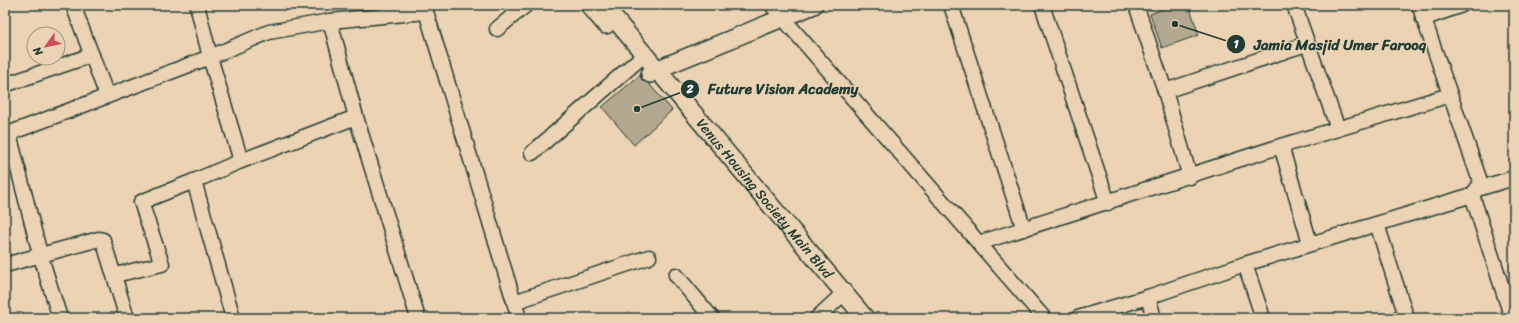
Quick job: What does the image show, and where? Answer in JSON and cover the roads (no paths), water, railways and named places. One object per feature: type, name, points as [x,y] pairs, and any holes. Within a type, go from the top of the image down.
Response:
[{"type":"street","points":[[73,5],[107,96]]},
{"type":"street","points":[[197,5],[210,57],[241,161]]},
{"type":"street","points":[[497,29],[526,5]]},
{"type":"street","name":"Venus Housing Society Main Blvd","points":[[589,5],[647,67],[840,297],[865,318]]},
{"type":"street","name":"Venus Housing Society Main Blvd","points":[[603,5],[647,67]]},
{"type":"street","points":[[532,153],[647,67],[779,9],[814,5]]},
{"type":"street","points":[[951,5],[1024,229]]},
{"type":"street","points":[[1042,5],[1108,203]]},
{"type":"street","points":[[1294,5],[1306,44],[1338,129]]},
{"type":"street","points":[[1419,5],[1480,181],[1474,192],[1512,318]]},
{"type":"street","points":[[1423,19],[1462,5]]},
{"type":"street","points":[[1140,6],[1190,177]]},
{"type":"street","points":[[60,318],[40,254],[7,134],[210,57],[269,32],[330,21],[425,9],[519,318]]},
{"type":"street","points":[[779,9],[1044,318]]},
{"type":"street","points":[[330,21],[356,118],[418,318]]},
{"type":"street","points":[[1165,91],[1306,44]]},
{"type":"street","points":[[5,85],[92,55]]},
{"type":"street","points":[[979,243],[1190,177],[1281,146],[1450,95]]},
{"type":"street","points":[[115,275],[162,264],[140,202],[241,161],[356,118]]},
{"type":"street","points":[[1281,146],[1310,243]]},
{"type":"street","points":[[1078,318],[1148,297],[1310,243],[1377,224],[1514,178]]},
{"type":"street","points":[[194,181],[233,318]]},
{"type":"street","points":[[1377,224],[1403,317]]},
{"type":"street","points":[[5,265],[40,254],[99,239],[103,240],[127,318]]},
{"type":"street","points":[[514,302],[649,257]]},
{"type":"street","points":[[1244,264],[1263,318]]},
{"type":"street","points":[[676,275],[712,318]]},
{"type":"street","points":[[816,318],[840,297]]},
{"type":"street","name":"Venus Housing Society Main Blvd","points":[[840,297],[851,318]]},
{"type":"street","points":[[1148,297],[1154,318]]},
{"type":"place","name":"Jamia Masjid Umer Farooq","points":[[1175,24]]},
{"type":"place","name":"Future Vision Academy","points":[[637,109]]}]
